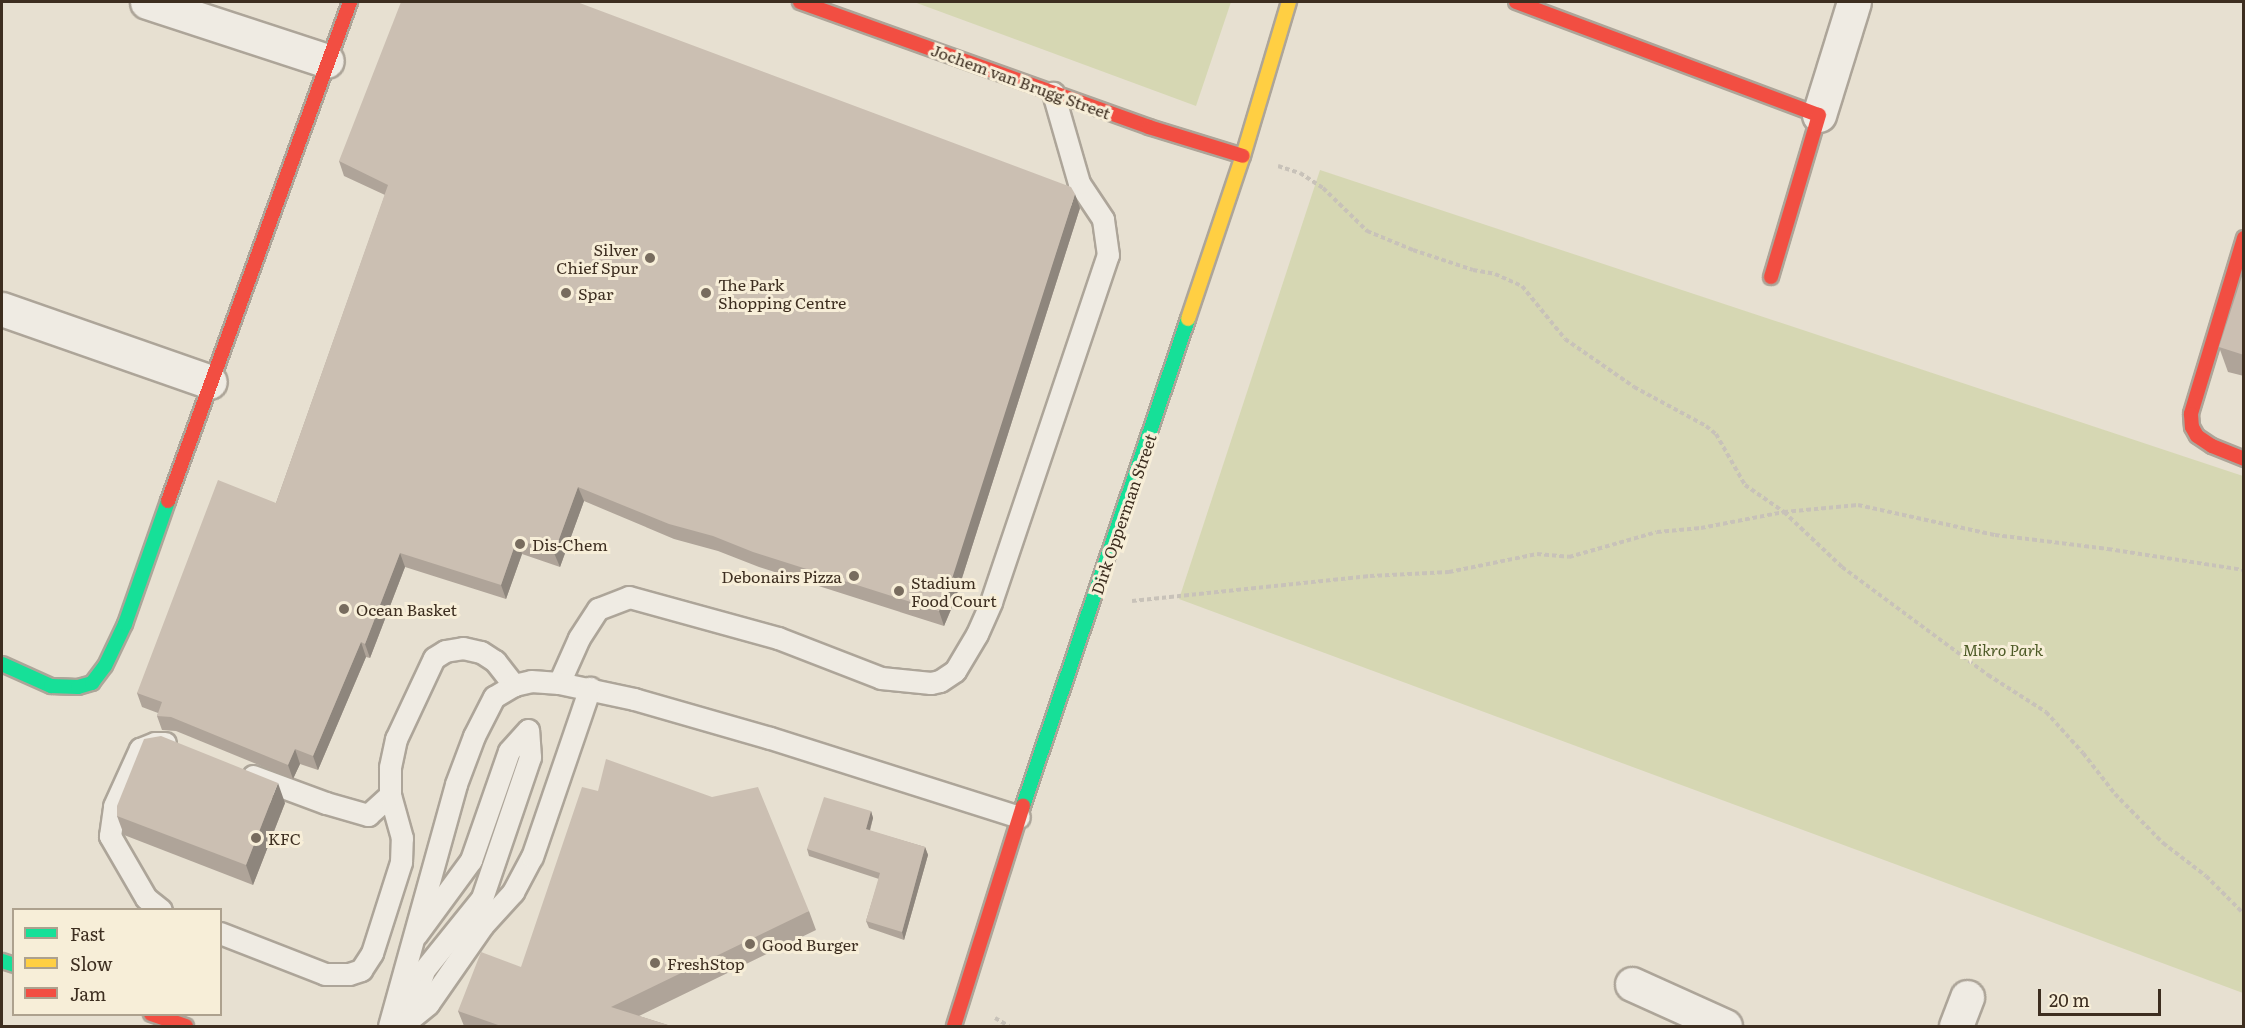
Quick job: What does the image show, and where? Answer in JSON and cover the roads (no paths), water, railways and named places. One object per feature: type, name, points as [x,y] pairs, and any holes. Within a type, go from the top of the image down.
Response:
[{"type":"street","points":[[147,2],[327,61]]},
{"type":"street","points":[[2,664],[51,686],[78,687],[93,683],[105,666],[126,624],[210,382],[350,2]]},
{"type":"street","name":"Jochem van Brugg Street","points":[[800,2],[1149,127],[1244,156]]},
{"type":"street","name":"Dirk Opperman Street","points":[[954,1026],[1019,817],[1244,156],[1289,2]]},
{"type":"street","points":[[1516,2],[1819,115]]},
{"type":"street","points":[[1771,277],[1854,2]]},
{"type":"street","points":[[2242,245],[2191,414],[2192,427],[2197,436],[2212,446],[2244,459]]},
{"type":"street","points":[[2,309],[210,382]]},
{"type":"street","points":[[1632,984],[1725,1026]]},
{"type":"street","points":[[158,1016],[186,1026]]},
{"type":"lane","points":[[559,682],[579,638],[598,609],[629,597],[778,638],[881,678],[931,683],[940,681],[955,671],[977,634],[991,602],[1108,255],[1103,219],[1079,183],[1053,93]]},
{"type":"lane","points":[[222,934],[325,974],[349,974],[362,970],[372,953],[400,862],[402,838],[390,795],[390,767],[396,739],[434,658],[445,651],[463,648],[481,652],[495,661],[514,685]]},
{"type":"lane","points":[[389,1026],[436,849],[474,736],[494,697],[514,685],[531,681],[559,682],[699,716],[1019,817]]},
{"type":"lane","points":[[401,1026],[428,1004],[483,925],[513,892],[532,857],[590,688]]},
{"type":"lane","points":[[401,1026],[409,1018],[424,970],[482,898],[530,757],[528,730],[509,752],[471,860],[412,940]]},
{"type":"lane","points":[[159,908],[146,898],[110,836],[114,806],[140,749],[155,743],[171,743],[182,748]]},
{"type":"lane","points":[[231,768],[317,800],[368,815],[390,795]]},
{"type":"place","name":"Silver Chief Spur","points":[[650,258]]},
{"type":"place","name":"Spar","points":[[566,293]]},
{"type":"place","name":"The Park Shopping Centre","points":[[706,293]]},
{"type":"place","name":"Dis-Chem","points":[[520,544]]},
{"type":"place","name":"Debonairs Pizza","points":[[854,576]]},
{"type":"place","name":"Stadium Food Court","points":[[899,591]]},
{"type":"place","name":"Ocean Basket","points":[[344,609]]},
{"type":"place","name":"KFC","points":[[256,838]]},
{"type":"place","name":"Good Burger","points":[[750,944]]},
{"type":"place","name":"FreshStop","points":[[655,963]]},
{"type":"park label","name":"Mikro Park","points":[[2003,649]]}]
